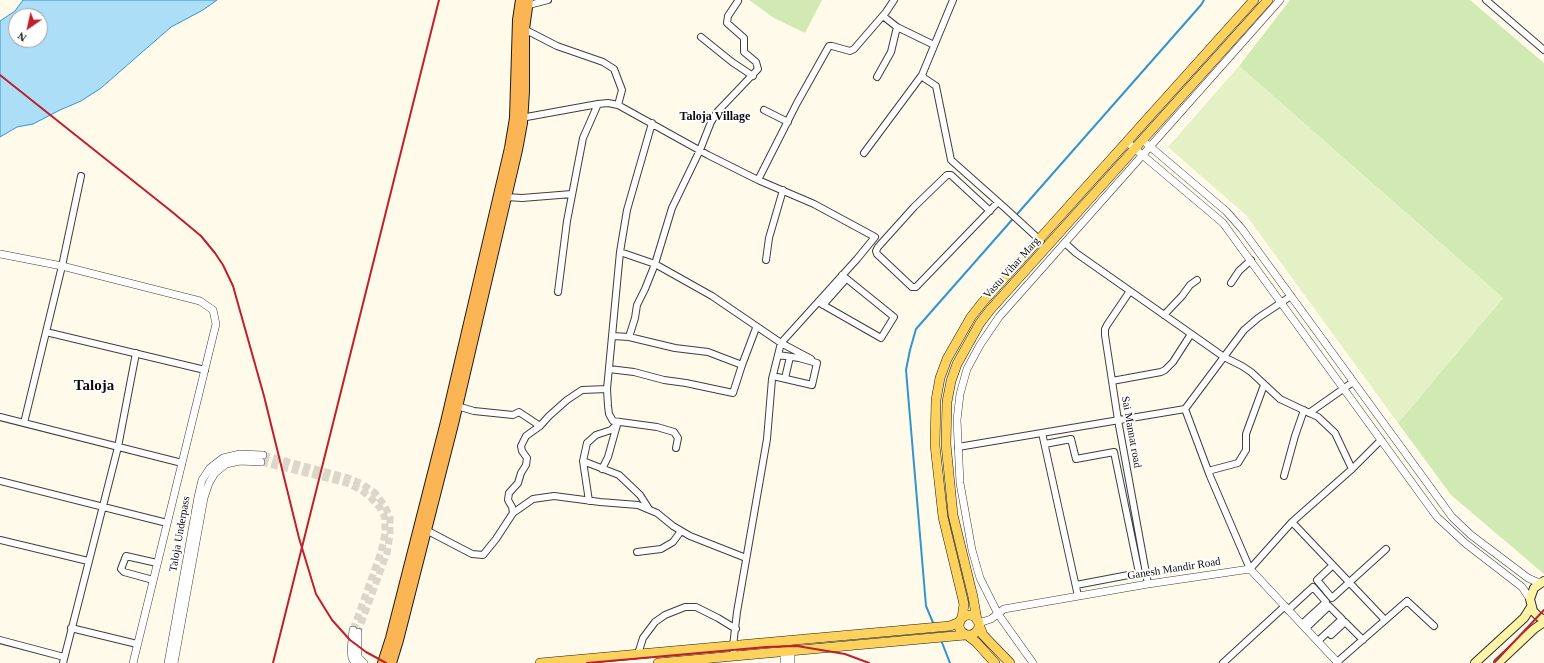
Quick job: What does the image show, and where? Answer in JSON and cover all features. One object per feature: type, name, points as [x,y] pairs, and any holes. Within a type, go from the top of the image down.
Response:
[{"type":"highway","points":[[383,663],[391,638],[446,422],[524,91],[524,3]]},
{"type":"highway","points":[[391,663],[457,406],[517,150],[524,3]]},
{"type":"main road","points":[[995,663],[976,642],[960,629],[964,604],[945,528],[940,495],[935,419],[938,389],[947,359],[971,317],[1039,239],[1254,0]]},
{"type":"main road","name":"Vastu Vihar Marg","points":[[978,623],[952,504],[946,432],[948,391],[957,364],[980,323],[1047,246],[1143,141],[1268,0]]},
{"type":"main road","points":[[1475,663],[1524,618],[1534,588],[1544,582]]},
{"type":"main road","points":[[1498,663],[1544,621],[1535,614],[1530,603]]},
{"type":"main road","points":[[540,663],[950,626],[965,616],[971,616],[978,623],[983,634],[1010,663]]},
{"type":"main road","points":[[658,663],[971,635],[976,632],[978,623]]},
{"type":"street","points":[[524,3],[548,0]]},
{"type":"street","points":[[629,337],[635,318],[637,305],[655,264],[672,208],[712,122],[718,111],[753,76],[758,69],[756,62],[744,52],[744,38],[727,23],[728,16],[738,0]]},
{"type":"street","points":[[758,180],[828,46],[850,51],[854,50],[883,16],[894,0]]},
{"type":"street","points":[[864,154],[922,75],[953,0]]},
{"type":"street","points":[[1033,663],[998,614],[980,578],[972,550],[960,483],[958,447],[958,403],[964,377],[972,359],[999,317],[1280,0]]},
{"type":"street","points":[[1486,0],[1544,50]]},
{"type":"street","points":[[883,16],[897,27],[934,45]]},
{"type":"street","points":[[877,77],[891,52],[897,27]]},
{"type":"street","points":[[524,30],[557,46],[603,62],[614,69],[622,90],[618,105]]},
{"type":"street","points":[[701,37],[732,62],[753,76]]},
{"type":"street","points":[[922,75],[936,86],[950,160],[1006,208],[1047,246]]},
{"type":"street","points":[[518,118],[598,104],[608,103],[618,105],[758,180],[814,204],[875,237],[844,277],[780,343],[773,376],[767,439],[746,558],[733,646],[734,656]]},
{"type":"street","points":[[558,292],[567,221],[583,138],[598,104]]},
{"type":"street","points":[[764,110],[788,122]]},
{"type":"street","points":[[652,123],[627,210],[620,252],[607,390],[608,406],[610,419],[618,423],[657,427],[674,432],[678,438],[676,448]]},
{"type":"street","points":[[1135,134],[1231,216],[1446,510],[1462,527],[1530,580],[1544,582]]},
{"type":"street","points":[[1127,142],[1218,218],[1231,232],[1444,525],[1522,587],[1530,603]]},
{"type":"street","points":[[990,211],[951,175],[947,175],[914,207],[878,247],[876,254],[912,287],[916,287],[990,211],[998,202]]},
{"type":"street","points":[[24,423],[62,266],[81,176]]},
{"type":"street","points":[[766,260],[769,238],[783,190]]},
{"type":"street","points":[[506,197],[522,198],[572,194]]},
{"type":"street","points":[[1065,243],[1224,357],[1242,366],[1280,399],[1318,417],[1335,433],[1352,469]]},
{"type":"street","points":[[620,252],[655,264],[712,296],[756,328],[810,359]]},
{"type":"street","points":[[0,254],[62,266],[200,300],[213,310],[216,324],[133,663]]},
{"type":"street","points":[[1231,282],[1238,271],[1251,260]]},
{"type":"street","points":[[820,303],[881,338],[894,316],[844,277]]},
{"type":"street","points":[[1164,315],[1190,285],[1197,280]]},
{"type":"street","name":"Sai Mannat road","points":[[1130,291],[1105,329],[1118,420],[1148,584]]},
{"type":"street","points":[[958,447],[1184,409],[1251,324],[1290,296]]},
{"type":"street","points":[[609,369],[634,372],[664,380],[733,393],[756,328]]},
{"type":"street","points":[[1304,333],[1313,328]]},
{"type":"street","points":[[46,332],[205,370]]},
{"type":"street","points":[[1112,381],[1165,370],[1173,362],[1191,334]]},
{"type":"street","points":[[613,336],[629,337],[675,348],[708,352],[742,365]]},
{"type":"street","points":[[0,640],[63,660],[118,447],[136,354]]},
{"type":"street","points":[[773,376],[812,385],[817,363],[778,355]]},
{"type":"street","points":[[785,378],[790,357]]},
{"type":"street","points":[[1284,476],[1295,436],[1306,412],[1353,382]]},
{"type":"street","points":[[1208,471],[1238,463],[1246,450],[1246,434],[1264,385]]},
{"type":"street","points":[[513,513],[512,507],[508,500],[509,493],[518,483],[526,465],[527,458],[522,451],[521,446],[526,436],[540,426],[558,408],[582,390],[607,390]]},
{"type":"street","points":[[457,406],[474,411],[512,415],[518,412],[540,426]]},
{"type":"street","points":[[1184,409],[1208,471],[1250,569],[1337,663],[1407,601],[1434,626]]},
{"type":"street","points":[[0,417],[182,463]]},
{"type":"street","points":[[589,501],[583,461],[587,443],[596,435],[611,430],[618,423]]},
{"type":"street","points":[[602,468],[608,457],[618,423]]},
{"type":"street","points":[[1042,433],[1078,596]]},
{"type":"street","points":[[1045,444],[1071,439],[1076,459],[1114,452],[1139,573],[1076,585]]},
{"type":"street","points":[[1250,569],[1292,522],[1352,469],[1381,440]]},
{"type":"street","name":"Taloja Underpass","points":[[168,663],[202,480],[210,468],[223,458],[240,454],[262,458],[226,464],[215,473],[209,483],[204,498],[174,663]]},
{"type":"street","points":[[583,461],[619,476],[640,495],[650,510]]},
{"type":"street","points":[[1408,477],[1416,470]]},
{"type":"street","points":[[0,481],[167,523]]},
{"type":"street","points":[[426,530],[472,554],[483,555],[496,539],[513,513],[524,503],[533,499],[554,496],[589,501],[638,505],[657,513],[673,526],[690,536],[746,558]]},
{"type":"street","points":[[1292,522],[1385,620]]},
{"type":"street","points":[[637,552],[660,550],[673,542],[682,531]]},
{"type":"street","points":[[0,540],[88,561]]},
{"type":"street","points":[[1333,565],[1317,580],[1332,598],[1386,549]]},
{"type":"street","points":[[153,580],[124,572],[121,569],[126,556],[157,562]]},
{"type":"street","name":"Ganesh Mandir Road","points":[[978,623],[987,622],[1004,609],[1148,584],[1250,569]]},
{"type":"street","points":[[1223,663],[1313,587],[1326,602],[1304,626]]},
{"type":"street","points":[[1304,626],[1329,606],[1342,619],[1319,643]]},
{"type":"street","points":[[638,654],[643,638],[655,622],[665,614],[685,607],[696,607],[736,629]]},
{"type":"street","points":[[1319,643],[1345,622],[1363,640]]},
{"type":"street","points":[[72,628],[137,644]]},
{"type":"street","points":[[355,663],[352,658],[351,650],[355,631],[358,657],[364,663]]},
{"type":"street","points":[[784,663],[787,651]]},
{"type":"street","points":[[787,651],[791,663]]},
{"type":"green space","points":[[749,0],[822,0],[805,33],[774,18]]},
{"type":"green space","points":[[1290,0],[1470,0],[1544,63],[1544,574],[1451,495],[1398,423],[1503,298],[1239,66]]},
{"type":"green space","points":[[1239,66],[1503,298],[1398,423],[1246,215],[1168,147]]},
{"type":"water","points":[[23,0],[217,0],[203,10],[171,27],[101,88],[81,101],[33,124],[17,127],[0,137],[0,21],[8,16],[8,48],[48,48],[48,8],[17,8]]},
{"type":"waterway","points":[[934,625],[926,606],[906,370],[916,329],[1204,0]]},
{"type":"waterway","points":[[941,640],[950,663]]},
{"type":"tunnel","points":[[263,455],[348,478],[362,484],[375,493],[385,506],[390,518],[390,535],[387,553],[358,632]]},
{"type":"tunnel","points":[[261,462],[347,483],[361,490],[380,508],[385,518],[385,534],[381,552],[353,630]]},
{"type":"railway","points":[[273,663],[439,0]]},
{"type":"railway","points":[[0,75],[201,236],[223,265],[233,286],[264,396],[299,538],[316,594],[332,620],[350,640],[366,652],[386,663]]},
{"type":"railway","points":[[1494,663],[1544,610]]},
{"type":"railway","points":[[587,663],[766,647],[797,646],[845,654],[869,663]]},
{"type":"district","name":"Taloja Village","points":[[715,117]]},
{"type":"district","name":"Taloja","points":[[94,386]]}]
